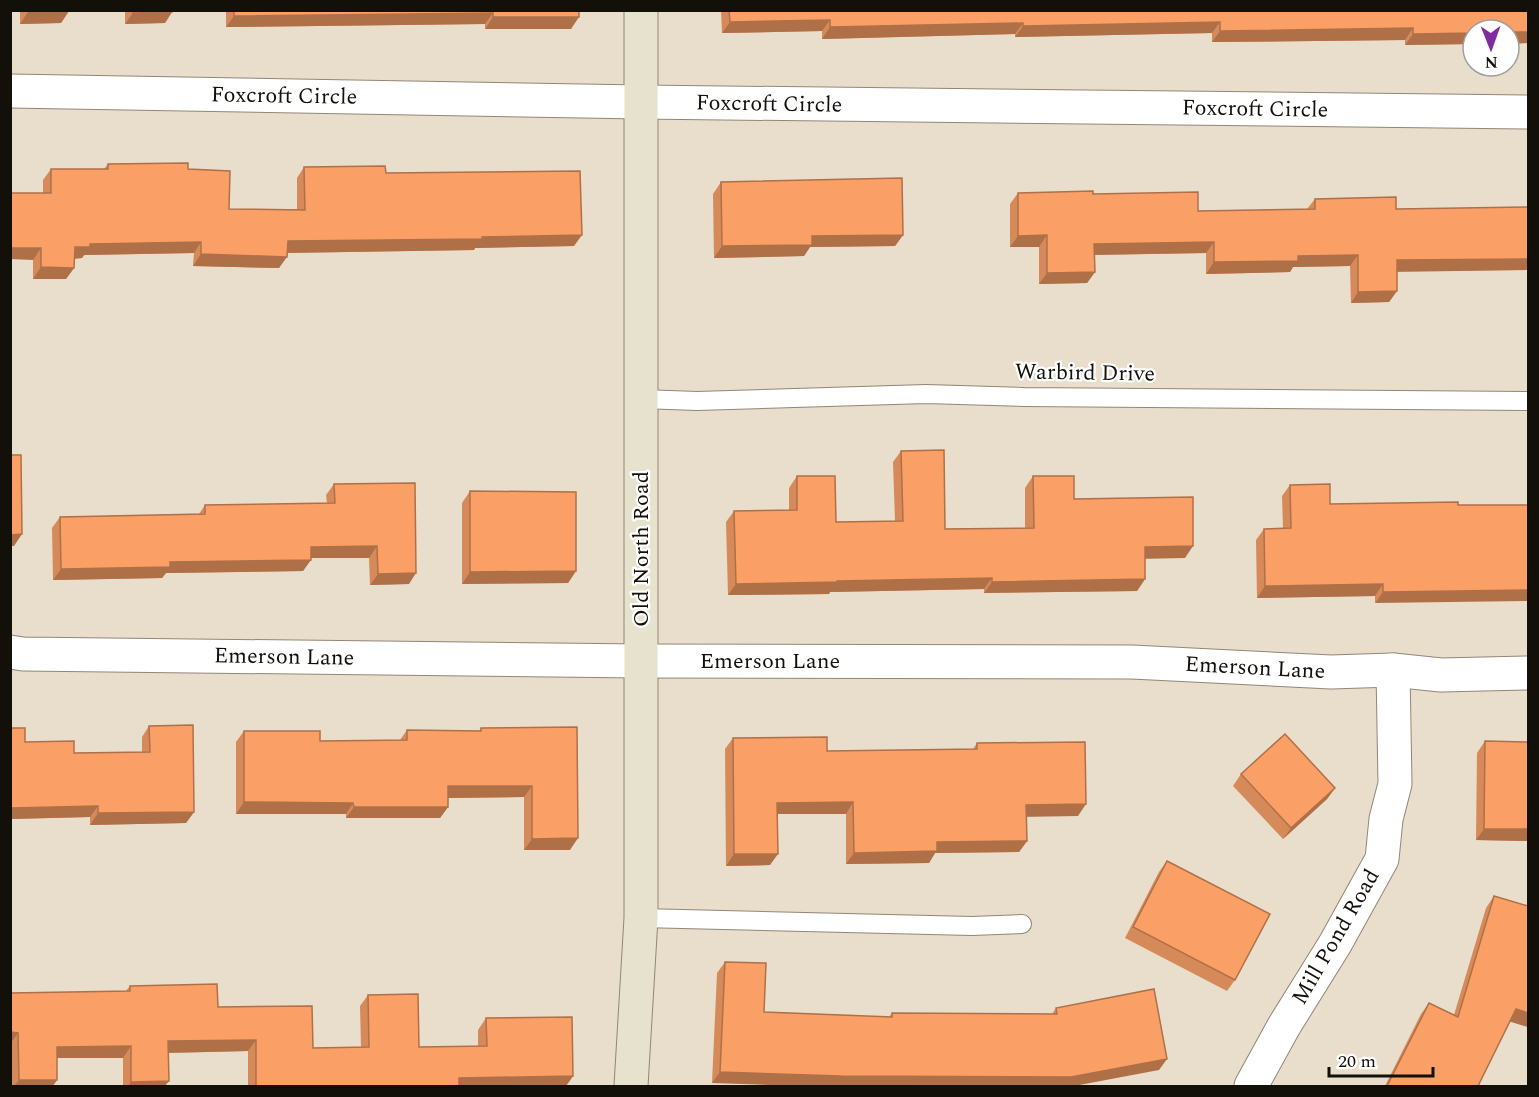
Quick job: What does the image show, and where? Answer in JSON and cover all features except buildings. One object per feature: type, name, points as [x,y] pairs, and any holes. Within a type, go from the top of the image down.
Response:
[{"type":"street","name":"Old North Road","points":[[631,1086],[641,918],[641,10]]},
{"type":"street","name":"Foxcroft Circle","points":[[10,91],[641,102],[1528,112]]},
{"type":"street","name":"Emerson Lane","points":[[10,652],[23,654],[641,661],[1120,662],[1331,672],[1393,670],[1441,675],[1528,673]]},
{"type":"street","name":"Mill Pond Road","points":[[1251,1086],[1382,859],[1386,819],[1395,784],[1393,670]]},
{"type":"lane","name":"Warbird Drive","points":[[641,399],[697,401],[926,394],[1024,397],[1528,401]]},
{"type":"lane","points":[[641,918],[961,926],[1022,924]]}]
